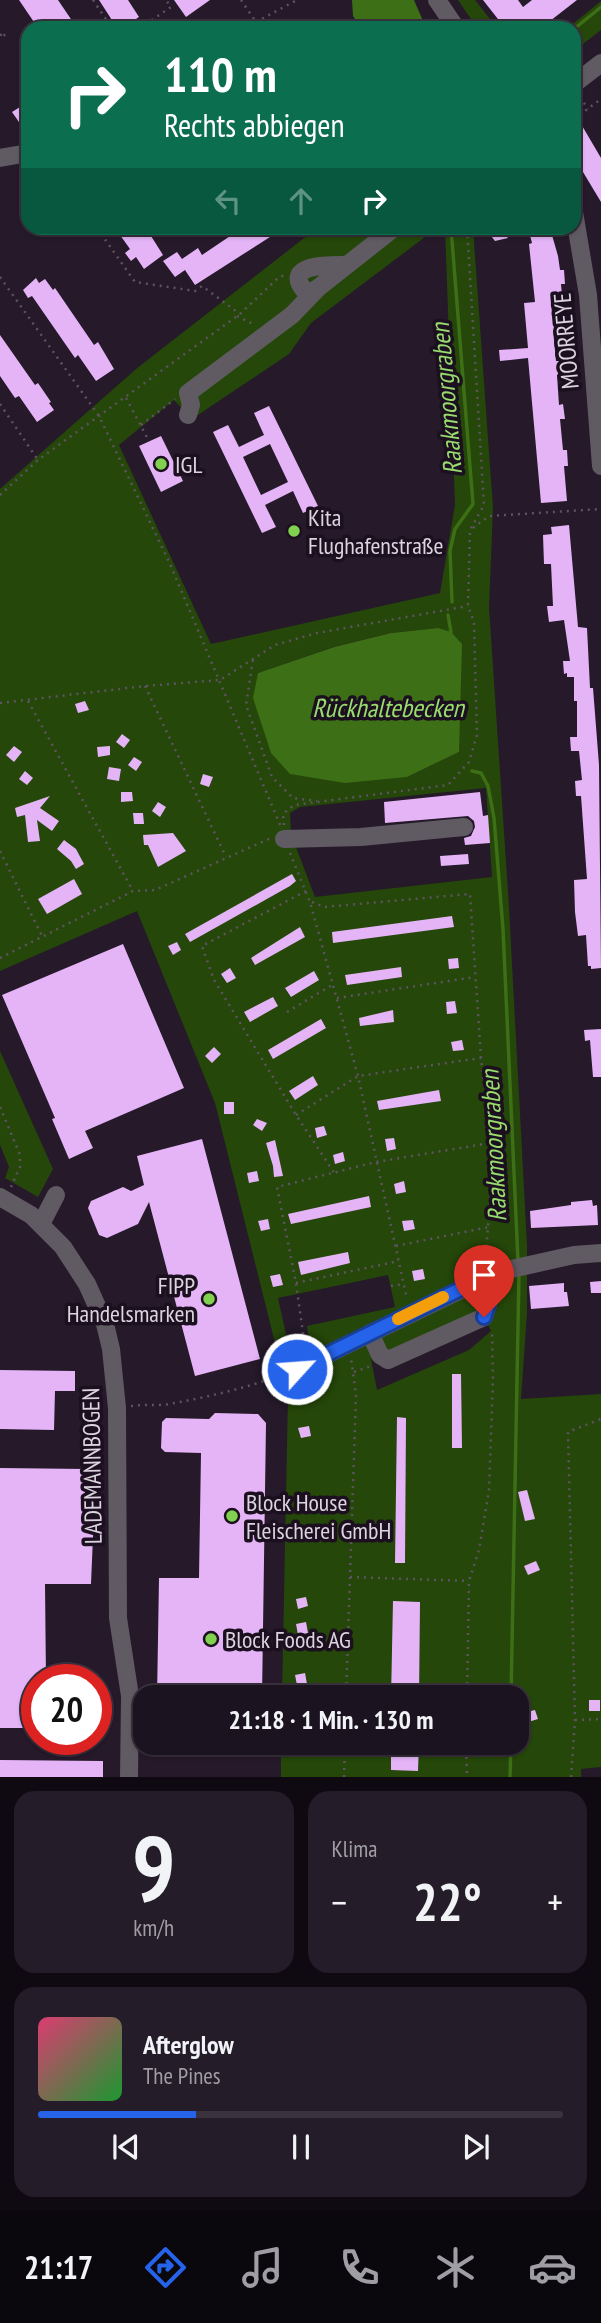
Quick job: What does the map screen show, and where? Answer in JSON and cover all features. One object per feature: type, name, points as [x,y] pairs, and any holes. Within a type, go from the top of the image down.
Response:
[{"type":"street","points":[[437,0],[451,21]]},
{"type":"street","points":[[581,86],[601,63]]},
{"type":"street","points":[[0,158],[21,154]]},
{"type":"street","points":[[188,415],[191,405],[188,393],[292,314],[318,288],[385,235]]},
{"type":"street","name":"MOORREYE","points":[[580,235],[595,291],[601,466]]},
{"type":"street","points":[[318,288],[311,292],[304,290],[299,278],[302,272],[318,265],[347,265]]},
{"type":"street","points":[[284,835],[361,837],[464,827]]},
{"type":"street","points":[[41,1224],[56,1195]]},
{"type":"street","name":"LADEMANNBOGEN","points":[[3,1198],[31,1215],[63,1247],[79,1271],[101,1315],[114,1360],[117,1408],[118,1618],[130,1696],[129,1777]]},
{"type":"street","points":[[303,1360],[348,1344],[485,1277],[573,1255],[601,1253]]},
{"type":"street","points":[[370,1333],[380,1355],[388,1360],[484,1317],[488,1305],[485,1277]]},
{"type":"path","points":[[93,0],[107,21]]},
{"type":"path","points":[[150,21],[171,7],[166,0]]},
{"type":"path","points":[[241,0],[255,21]]},
{"type":"path","points":[[258,21],[297,0]]},
{"type":"path","points":[[581,98],[588,109]]},
{"type":"path","points":[[581,114],[601,99]]},
{"type":"path","points":[[102,235],[135,282],[195,291],[202,286],[240,314]]},
{"type":"path","points":[[284,835],[282,814],[294,805],[448,785],[469,762],[477,734],[474,622],[468,606],[470,530],[484,505],[467,235]]},
{"type":"path","points":[[0,495],[38,460],[240,314],[278,278],[302,272]]},
{"type":"path","points":[[0,277],[99,416],[170,564],[284,835],[310,902],[358,1076],[410,1314]]},
{"type":"path","points":[[141,425],[178,396],[188,393]]},
{"type":"path","points":[[125,398],[149,442]]},
{"type":"path","points":[[0,404],[38,460]]},
{"type":"path","points":[[470,530],[489,516],[601,509]]},
{"type":"path","points":[[0,703],[220,680],[275,645],[317,633],[468,606]]},
{"type":"path","points":[[253,659],[246,705],[272,777],[293,798],[320,801]]},
{"type":"path","points":[[145,686],[227,858]]},
{"type":"path","points":[[27,700],[133,891]]},
{"type":"path","points":[[0,958],[133,891],[155,890],[284,835]]},
{"type":"path","points":[[0,851],[42,936]]},
{"type":"path","points":[[306,891],[202,946],[214,980],[334,1174]]},
{"type":"path","points":[[310,902],[324,907],[470,894],[481,1058],[490,1143],[491,1190],[485,1277]]},
{"type":"path","points":[[337,998],[475,977]]},
{"type":"path","points":[[287,1012],[332,985]]},
{"type":"path","points":[[296,1115],[358,1076],[481,1058]]},
{"type":"path","points":[[0,1107],[20,1155],[20,1167],[3,1198]]},
{"type":"path","points":[[117,1408],[166,1404],[257,1384],[303,1360],[296,1283],[277,1187],[376,1162],[490,1143]]},
{"type":"path","points":[[396,1246],[489,1227]]},
{"type":"path","points":[[296,1283],[399,1261]]},
{"type":"path","points":[[391,1286],[404,1283]]},
{"type":"path","points":[[467,1685],[469,1581],[479,1550],[489,1490],[493,1380],[491,1321]]},
{"type":"path","points":[[346,1685],[356,1395],[348,1344]]},
{"type":"path","points":[[354,1371],[373,1365]]},
{"type":"path","points":[[571,1777],[575,1720],[568,1433],[601,1419]]},
{"type":"path","points":[[350,1577],[469,1581]]},
{"type":"path","points":[[575,1720],[601,1719]]},
{"type":"path","points":[[344,1777],[345,1755]]},
{"type":"path","points":[[466,1755],[467,1777]]},
{"type":"shaded area","points":[[458,0],[475,0],[492,21],[472,21]]},
{"type":"shaded area","points":[[601,1],[601,30],[581,46],[581,21],[577,21]]},
{"type":"shaded area","points":[[308,235],[428,235],[311,323],[289,354],[198,415],[188,415],[174,400],[119,445],[211,644],[440,593],[455,505],[445,235],[474,235],[493,508],[489,607],[509,907],[527,1245],[527,1313],[521,1399],[601,1394],[601,1767],[581,1769],[581,1777],[281,1777],[281,1755],[529,1755],[529,1685],[282,1685],[288,1395],[215,1103],[137,911],[0,971],[0,489],[136,369]],"holes":[[[438,628],[459,752],[407,777],[258,673],[333,647],[391,633]],[[486,788],[492,877],[315,897],[291,834],[290,813],[300,807]],[[388,1275],[395,1307],[307,1326],[310,1346],[290,1352],[278,1298]],[[481,1310],[491,1331],[469,1350],[377,1390],[371,1359]]]},
{"type":"shaded area","points":[[0,1051],[53,1169],[38,1197],[5,1178],[9,1167],[0,1145]]},
{"type":"water","points":[[352,0],[414,0],[423,21],[356,21],[353,16]]},
{"type":"water","name":"Rückhaltebecken","points":[[438,628],[451,632],[462,644],[459,752],[407,777],[345,783],[290,774],[271,753],[253,698],[258,673],[334,647],[391,633]]},
{"type":"building","points":[[19,0],[58,0],[72,21],[33,21]]},
{"type":"building","points":[[99,0],[128,0],[139,17],[133,21],[112,21]]},
{"type":"building","points":[[174,0],[210,0],[186,17]]},
{"type":"building","points":[[483,0],[518,0],[523,7],[532,0],[577,0],[550,21],[500,21]]},
{"type":"building","points":[[21,106],[21,125],[12,112]]},
{"type":"building","points":[[581,124],[601,158],[601,202],[581,169]]},
{"type":"building","points":[[120,235],[150,235],[163,255],[144,269],[136,257],[131,261],[125,253],[130,249]]},
{"type":"building","points":[[232,235],[273,235],[195,285],[185,270],[175,277],[163,261],[177,252],[182,259],[198,248],[202,255]]},
{"type":"building","points":[[490,235],[505,235],[508,238],[495,241]]},
{"type":"building","points":[[530,235],[552,235],[560,270],[564,270],[565,284],[561,284],[562,295],[551,296],[552,316],[556,316],[557,330],[553,330],[556,361],[560,361],[561,375],[557,375],[559,405],[563,404],[565,419],[560,419],[563,450],[567,450],[568,466],[564,466],[567,501],[541,503],[528,358],[500,361],[499,350],[528,348],[524,303],[535,302],[529,244],[532,243]]},
{"type":"building","points":[[36,278],[39,283],[45,279],[53,290],[55,288],[94,345],[98,342],[114,369],[96,381],[78,355],[75,358],[32,296],[28,298],[23,290]]},
{"type":"building","points":[[0,335],[35,385],[38,383],[51,402],[49,403],[54,410],[37,422],[19,396],[15,398],[0,376]]},
{"type":"building","points":[[269,406],[318,506],[303,513],[293,491],[265,505],[276,527],[262,533],[213,432],[228,425],[239,447],[264,435],[254,413]],"holes":[[[270,444],[288,482],[261,495],[243,457]]]},
{"type":"building","name":"IGL","points":[[161,436],[183,481],[161,492],[139,446]]},
{"type":"building","points":[[569,525],[578,627],[587,628],[590,688],[593,688],[599,765],[601,968],[591,969],[591,966],[588,966],[586,935],[578,936],[575,912],[574,880],[587,879],[581,796],[576,796],[575,781],[582,780],[579,751],[571,751],[570,737],[577,737],[577,701],[574,701],[574,677],[564,674],[563,661],[570,661],[564,620],[549,622],[547,606],[553,606],[551,564],[544,564],[543,535],[552,534],[551,527]]},
{"type":"building","points":[[85,701],[89,710],[78,713],[75,704]]},
{"type":"building","points":[[122,734],[130,740],[124,748],[116,742]]},
{"type":"building","points":[[14,746],[22,752],[14,762],[6,755]]},
{"type":"building","points":[[110,746],[110,755],[98,757],[97,747]]},
{"type":"building","points":[[134,757],[142,762],[136,771],[128,765]]},
{"type":"building","points":[[109,767],[121,769],[119,781],[107,779]]},
{"type":"building","points":[[25,771],[33,778],[27,785],[19,779]]},
{"type":"building","points":[[203,774],[213,777],[209,787],[200,784]]},
{"type":"building","points":[[121,792],[132,792],[133,801],[121,802]]},
{"type":"building","points":[[480,792],[483,816],[488,815],[490,843],[465,845],[464,838],[471,836],[475,827],[474,821],[468,816],[385,823],[384,802]]},
{"type":"building","points":[[50,796],[40,808],[59,821],[52,831],[37,820],[40,841],[28,842],[25,815],[17,817],[15,808]]},
{"type":"building","points":[[158,802],[166,807],[160,817],[152,811]]},
{"type":"building","points":[[133,813],[143,813],[144,824],[134,824]]},
{"type":"building","points":[[173,833],[186,851],[158,867],[148,845],[144,845],[143,835]]},
{"type":"building","points":[[64,840],[76,849],[84,864],[76,869],[57,849]]},
{"type":"building","points":[[468,854],[469,864],[441,866],[440,856]]},
{"type":"building","points":[[292,874],[296,881],[290,886],[190,942],[185,934]]},
{"type":"building","points":[[74,879],[82,894],[47,914],[38,899]]},
{"type":"building","points":[[452,916],[454,927],[333,943],[332,932]]},
{"type":"building","points":[[300,927],[305,937],[255,965],[251,958]]},
{"type":"building","points":[[177,942],[181,950],[173,955],[168,946]]},
{"type":"building","points":[[123,944],[184,1088],[85,1131],[93,1148],[69,1159],[52,1119],[55,1118],[2,995]]},
{"type":"building","points":[[458,958],[459,968],[449,969],[448,959]]},
{"type":"building","points":[[401,967],[402,977],[347,985],[345,975]]},
{"type":"building","points":[[230,968],[236,978],[227,983],[221,974]]},
{"type":"building","points":[[314,971],[319,980],[291,997],[285,988]]},
{"type":"building","points":[[273,997],[278,1006],[250,1022],[244,1012]]},
{"type":"building","points":[[455,1001],[457,1013],[447,1014],[446,1002]]},
{"type":"building","points":[[393,1010],[394,1022],[360,1026],[359,1018]]},
{"type":"building","points":[[321,1019],[326,1028],[273,1059],[268,1050]]},
{"type":"building","points":[[601,1029],[601,1077],[593,1077],[590,1040],[585,1041],[584,1030]]},
{"type":"building","points":[[462,1040],[464,1050],[453,1051],[451,1042]]},
{"type":"building","points":[[214,1047],[221,1054],[212,1063],[205,1056]]},
{"type":"building","points":[[313,1076],[318,1085],[295,1100],[289,1091]]},
{"type":"building","points":[[439,1090],[441,1101],[379,1110],[377,1101]]},
{"type":"building","points":[[224,1102],[234,1102],[234,1114],[224,1114]]},
{"type":"building","points":[[257,1119],[267,1123],[262,1131],[253,1125]]},
{"type":"building","points":[[324,1126],[327,1135],[317,1138],[315,1128]]},
{"type":"building","points":[[394,1138],[396,1149],[387,1151],[385,1139]]},
{"type":"building","name":"FIPP Handelsmarken","points":[[202,1139],[260,1359],[195,1376],[149,1202],[138,1224],[107,1238],[99,1235],[88,1208],[91,1201],[123,1187],[131,1191],[144,1185],[137,1156]]},
{"type":"building","points":[[275,1140],[283,1176],[274,1177],[266,1143]]},
{"type":"building","points":[[343,1152],[345,1161],[335,1164],[333,1155]]},
{"type":"building","points":[[257,1171],[259,1181],[249,1183],[247,1173]]},
{"type":"building","points":[[404,1181],[406,1192],[396,1194],[394,1184]]},
{"type":"building","points":[[369,1196],[371,1207],[291,1224],[288,1214]]},
{"type":"building","points":[[592,1200],[593,1206],[597,1205],[598,1225],[531,1228],[530,1211]]},
{"type":"building","points":[[268,1219],[270,1229],[261,1231],[258,1221]]},
{"type":"building","points":[[413,1220],[415,1229],[404,1231],[402,1221]]},
{"type":"building","points":[[348,1252],[350,1263],[301,1275],[298,1262]]},
{"type":"building","points":[[423,1269],[425,1279],[414,1281],[412,1271]]},
{"type":"building","points":[[280,1274],[283,1285],[273,1287],[270,1276]]},
{"type":"building","points":[[601,1281],[601,1293],[591,1293],[590,1282]]},
{"type":"building","points":[[564,1283],[569,1306],[531,1309],[529,1286]]},
{"type":"building","points":[[0,1370],[75,1371],[75,1391],[55,1391],[54,1430],[0,1429]]},
{"type":"building","points":[[452,1374],[461,1374],[462,1448],[452,1448]]},
{"type":"building","points":[[215,1413],[258,1414],[266,1423],[262,1685],[157,1685],[159,1578],[199,1578],[201,1453],[165,1452],[161,1448],[162,1422],[166,1418],[209,1419]]},
{"type":"building","points":[[397,1417],[406,1418],[405,1563],[395,1563]]},
{"type":"building","points":[[309,1426],[311,1436],[301,1438],[298,1428]]},
{"type":"building","points":[[0,1468],[86,1469],[84,1512],[94,1513],[91,1584],[45,1584],[46,1664],[21,1664],[21,1728],[0,1728]]},
{"type":"building","points":[[527,1490],[535,1519],[525,1521],[518,1492]]},
{"type":"building","points":[[308,1526],[310,1536],[301,1538],[298,1528]]},
{"type":"building","points":[[536,1561],[540,1570],[528,1575],[524,1566]]},
{"type":"building","points":[[306,1597],[308,1606],[298,1609],[296,1599]]},
{"type":"building","points":[[393,1601],[420,1602],[419,1685],[391,1685]]},
{"type":"building","points":[[306,1622],[308,1633],[298,1635],[296,1624]]},
{"type":"building","points":[[305,1673],[307,1684],[297,1685],[295,1675]]},
{"type":"building","points":[[589,1700],[600,1700],[600,1711],[589,1711]]},
{"type":"building","points":[[535,1710],[538,1719],[529,1722],[529,1711]]},
{"type":"building","points":[[391,1755],[419,1755],[418,1771],[391,1770]]},
{"type":"building","points":[[0,1760],[103,1761],[103,1777],[0,1777]]},
{"type":"waterway","name":"Raakmoorgraben","points":[[581,23],[601,7]]},
{"type":"waterway","name":"Raakmoorgraben","points":[[452,235],[473,504],[455,529],[450,551],[452,602]]},
{"type":"waterway","name":"Raakmoorgraben","points":[[448,615],[451,632],[448,635]]},
{"type":"waterway","name":"Raakmoorgraben","points":[[472,771],[481,773],[488,786],[494,818],[503,929],[518,1261]]},
{"type":"waterway","name":"Raakmoorgraben","points":[[511,1685],[519,1273]]},
{"type":"waterway","name":"Raakmoorgraben","points":[[510,1777],[511,1755]]},
{"type":"slow traffic","points":[[398,1319],[443,1297]]},
{"type":"place","name":"IGL","points":[[161,464]]},
{"type":"place","name":"Kita Flughafenstraße","points":[[294,531]]},
{"type":"place","name":"FIPP Handelsmarken","points":[[209,1299]]},
{"type":"place","name":"Block House Fleischerei GmbH","points":[[232,1516]]},
{"type":"place","name":"Block Foods AG","points":[[211,1639]]},
{"type":"route","points":[[297,1369],[485,1277],[488,1305],[484,1317]]}]
